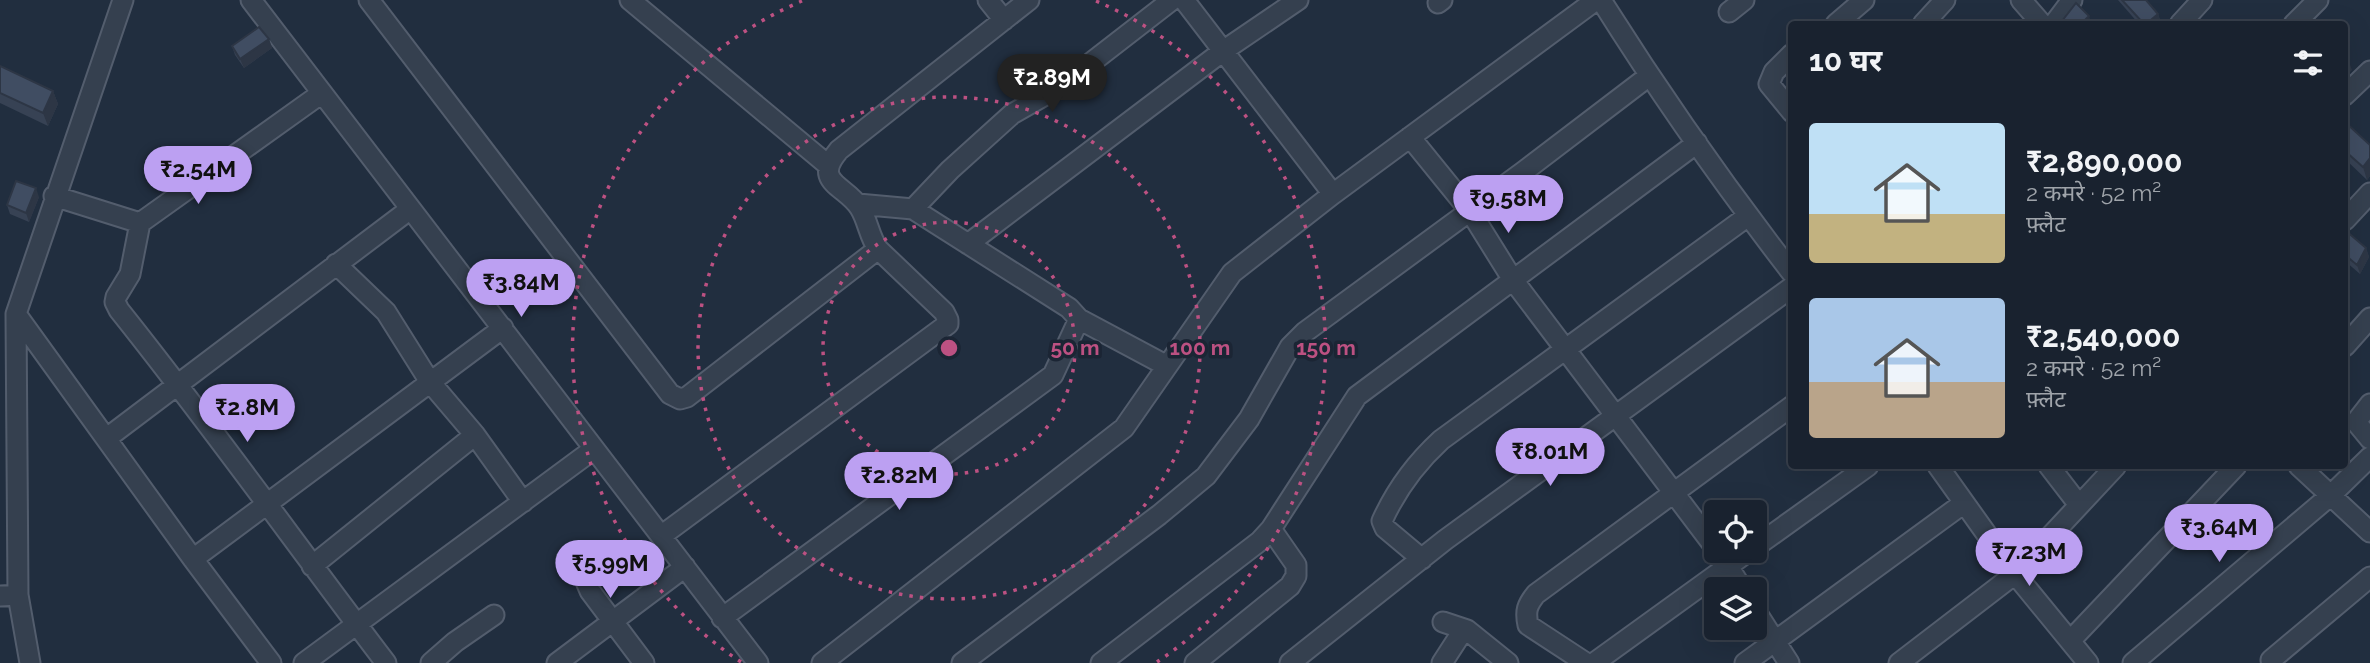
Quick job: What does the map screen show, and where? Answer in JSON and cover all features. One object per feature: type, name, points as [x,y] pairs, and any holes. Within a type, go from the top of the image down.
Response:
[{"type":"street","points":[[30,663],[9,596],[16,314],[123,0]]},
{"type":"street","points":[[250,0],[758,663]]},
{"type":"street","points":[[369,0],[568,262],[675,397],[687,397],[878,249]]},
{"type":"street","points":[[629,0],[829,166]]},
{"type":"street","points":[[988,0],[1004,20]]},
{"type":"street","points":[[661,537],[948,324],[944,312],[878,249],[870,237],[858,204],[833,183],[829,176],[829,166],[839,150],[1030,0]]},
{"type":"street","points":[[914,209],[950,170],[1012,114],[1061,86],[1172,0]]},
{"type":"street","points":[[1184,0],[1333,194]]},
{"type":"street","points":[[968,244],[1223,51],[1298,0]]},
{"type":"street","points":[[822,663],[1124,428],[1232,273],[1333,194],[1598,0],[1748,216],[1788,268]]},
{"type":"street","points":[[1840,21],[1864,0]]},
{"type":"street","points":[[1926,21],[1945,0]]},
{"type":"street","points":[[2021,0],[2039,21]]},
{"type":"street","points":[[2056,21],[2072,0]]},
{"type":"street","points":[[2183,21],[2202,0]]},
{"type":"street","points":[[2297,21],[2318,0]]},
{"type":"street","points":[[1788,58],[1774,72],[1769,84],[1788,106]]},
{"type":"street","points":[[2348,92],[2370,71]]},
{"type":"street","points":[[962,663],[1187,494],[1206,476],[1249,419],[1290,347],[1305,332],[1649,76]]},
{"type":"street","points":[[321,93],[141,223],[130,274],[115,302],[386,663]]},
{"type":"street","points":[[1410,137],[1470,211],[1513,279],[1704,533]]},
{"type":"street","points":[[1101,663],[1260,541],[1271,529],[1357,396],[1697,143]]},
{"type":"street","points":[[2348,217],[2370,193]]},
{"type":"street","points":[[54,196],[141,223]]},
{"type":"street","points":[[858,204],[914,209],[1069,308],[1079,319],[1167,366]]},
{"type":"street","points":[[107,438],[409,209]]},
{"type":"street","points":[[1422,559],[1385,528],[1382,521],[1409,472],[1441,440],[1748,216]]},
{"type":"street","points":[[336,264],[386,312],[430,382],[475,436],[523,502]]},
{"type":"street","points":[[1290,663],[1422,559],[1788,290]]},
{"type":"street","points":[[16,314],[271,663]]},
{"type":"street","points":[[2348,343],[2370,318]]},
{"type":"street","points":[[722,618],[1053,375],[1079,319]]},
{"type":"street","points":[[193,559],[503,328]]},
{"type":"street","points":[[2370,404],[2356,422],[2370,439]]},
{"type":"street","points":[[1586,663],[1528,625],[1525,612],[1529,602],[1536,594],[1788,409]]},
{"type":"street","points":[[312,566],[475,436]]},
{"type":"street","points":[[304,663],[594,450]]},
{"type":"street","points":[[2133,663],[2331,495],[2370,457]]},
{"type":"street","points":[[1767,538],[1864,469]]},
{"type":"street","points":[[1940,469],[2015,574],[2088,663]]},
{"type":"street","points":[[2051,469],[2079,505]]},
{"type":"street","points":[[1899,663],[2015,574],[2113,469]]},
{"type":"street","points":[[2070,640],[2233,469]]},
{"type":"street","points":[[2302,469],[2370,532]]},
{"type":"street","points":[[1745,663],[1964,503]]},
{"type":"street","points":[[1195,663],[1294,581],[1298,570],[1296,565],[1271,529]]},
{"type":"street","points":[[567,559],[584,577],[590,591],[644,663]]},
{"type":"street","points":[[1594,663],[1713,563]]},
{"type":"street","points":[[557,663],[685,568]]},
{"type":"street","points":[[2271,660],[2370,577]]},
{"type":"street","points":[[432,663],[455,642],[494,615]]},
{"type":"street","points":[[1443,622],[1464,629],[1508,663]]},
{"type":"street","points":[[1442,663],[1464,629]]},
{"type":"street","points":[[1767,629],[1789,663]]},
{"type":"building","points":[[2122,0],[2146,0],[2158,14],[2150,21],[2141,21]]},
{"type":"building","points":[[2076,3],[2089,16],[2084,21],[2062,21]]},
{"type":"building","points":[[259,27],[269,39],[240,59],[232,46]]},
{"type":"building","points":[[0,66],[53,91],[43,113],[0,93]]},
{"type":"building","points":[[2348,125],[2370,145],[2370,158],[2363,167],[2348,154]]},
{"type":"building","points":[[16,181],[36,188],[26,213],[7,205]]},
{"type":"building","points":[[2348,233],[2366,248],[2357,265],[2348,258]]}]
